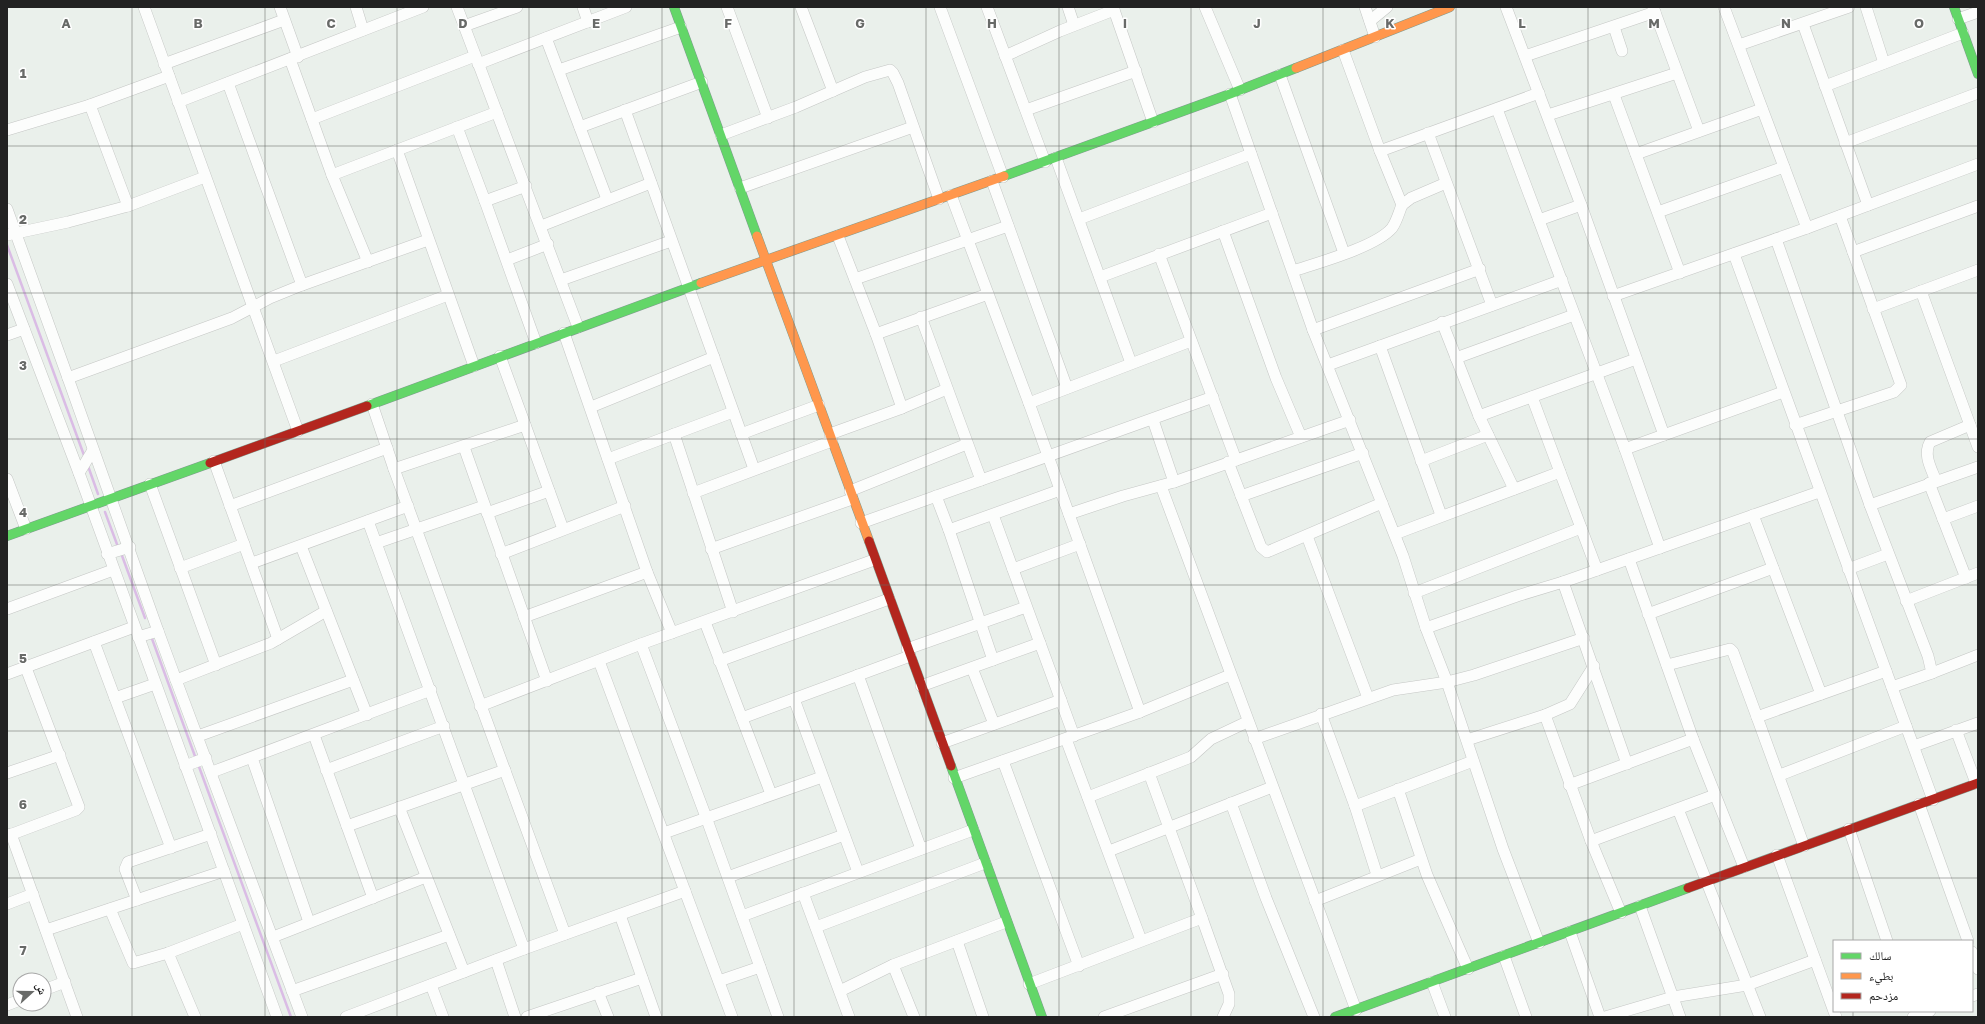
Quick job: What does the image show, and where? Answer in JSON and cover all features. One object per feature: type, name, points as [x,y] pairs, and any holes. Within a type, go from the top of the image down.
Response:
[{"type":"main road","points":[[674,7],[874,560],[1042,1017]]},
{"type":"main road","points":[[7,536],[690,287],[1056,158],[1280,75],[1450,7]]},
{"type":"main road","points":[[1954,7],[1978,74]]},
{"type":"main road","points":[[1335,1017],[1361,1012],[1432,982],[1977,783]]},
{"type":"street","points":[[280,7],[312,119],[332,175],[368,262]]},
{"type":"street","points":[[356,7],[364,30]]},
{"type":"street","points":[[178,102],[423,7]]},
{"type":"street","points":[[457,7],[548,244],[578,328]]},
{"type":"street","points":[[464,26],[517,7]]},
{"type":"street","points":[[583,7],[588,22]]},
{"type":"street","points":[[312,119],[477,60],[546,38],[626,7]]},
{"type":"street","points":[[727,7],[768,118]]},
{"type":"street","points":[[801,7],[833,91]]},
{"type":"street","points":[[940,7],[1003,177]]},
{"type":"street","points":[[987,7],[1045,162]]},
{"type":"street","points":[[1068,7],[1074,25]]},
{"type":"street","points":[[1205,7],[1235,92],[1251,154],[1313,330],[1395,534],[1426,628],[1467,740],[1503,849],[1539,943]]},
{"type":"street","points":[[1366,7],[1375,37]]},
{"type":"street","points":[[1370,21],[1387,7]]},
{"type":"street","points":[[1506,7],[1540,93],[1664,435]]},
{"type":"street","points":[[1724,7],[1808,228]]},
{"type":"street","points":[[1738,45],[1849,7]]},
{"type":"street","points":[[1866,7],[1884,63]]},
{"type":"street","points":[[146,8],[168,76],[253,308],[274,361],[298,431]]},
{"type":"street","points":[[1005,56],[1114,8],[1153,122]]},
{"type":"street","points":[[1526,56],[1614,27],[1654,10],[1699,131]]},
{"type":"street","points":[[1958,19],[1978,12]]},
{"type":"street","points":[[164,64],[284,20]]},
{"type":"street","points":[[1803,24],[1868,205]]},
{"type":"street","points":[[559,70],[681,27]]},
{"type":"street","points":[[1614,27],[1622,51]]},
{"type":"street","points":[[1825,86],[1963,33]]},
{"type":"street","points":[[546,38],[607,199]]},
{"type":"street","points":[[1343,50],[1380,151],[1402,205]]},
{"type":"street","points":[[721,135],[768,118],[866,77],[890,70],[898,83],[939,199]]},
{"type":"street","points":[[1026,110],[1136,72]]},
{"type":"street","points":[[1548,115],[1614,95],[1677,73]]},
{"type":"street","points":[[1280,75],[1344,253]]},
{"type":"street","points":[[7,130],[90,105],[168,76]]},
{"type":"street","points":[[580,127],[702,82]]},
{"type":"street","points":[[228,83],[302,285]]},
{"type":"street","points":[[1380,151],[1540,93]]},
{"type":"street","points":[[1845,143],[1978,93]]},
{"type":"street","points":[[1614,95],[1680,273]]},
{"type":"street","points":[[90,105],[128,206]]},
{"type":"street","points":[[1497,109],[1625,449],[1660,548]]},
{"type":"street","points":[[1636,154],[1762,109]]},
{"type":"street","points":[[625,110],[690,287],[754,469]]},
{"type":"street","points":[[332,175],[497,112]]},
{"type":"street","points":[[457,127],[486,201],[536,343]]},
{"type":"street","points":[[740,188],[913,127]]},
{"type":"street","points":[[1428,133],[1480,269],[1492,305]]},
{"type":"street","points":[[398,150],[428,240],[474,366]]},
{"type":"street","points":[[1079,219],[1251,154]]},
{"type":"street","points":[[1056,158],[1131,363]]},
{"type":"street","points":[[1613,296],[1808,228],[1978,164]]},
{"type":"street","points":[[1658,212],[1784,167]]},
{"type":"street","points":[[11,234],[68,222],[128,206],[205,177]]},
{"type":"street","points":[[992,181],[1067,388]]},
{"type":"street","points":[[1292,271],[1344,253],[1386,234],[1395,224],[1402,205],[1411,198],[1446,182]]},
{"type":"street","points":[[541,226],[651,183]]},
{"type":"street","points":[[486,201],[526,186]]},
{"type":"street","points":[[951,195],[1030,403],[1140,712]]},
{"type":"street","points":[[1539,220],[1581,205]]},
{"type":"street","points":[[1853,252],[1978,206]]},
{"type":"street","points":[[7,209],[11,234],[68,378],[93,450],[130,547],[158,631],[212,772],[302,1017]]},
{"type":"street","points":[[1100,277],[1272,213]]},
{"type":"street","points":[[1795,425],[1894,392],[1901,385],[1840,216]]},
{"type":"street","points":[[855,279],[1008,226]]},
{"type":"street","points":[[1223,231],[1276,378],[1301,437]]},
{"type":"street","points":[[838,236],[876,334],[902,408]]},
{"type":"street","points":[[1776,239],[1870,505],[1928,656],[1932,673]]},
{"type":"street","points":[[68,378],[225,320],[253,308],[270,298],[302,285],[428,240]]},
{"type":"street","points":[[561,280],[672,241]]},
{"type":"street","points":[[507,260],[548,244]]},
{"type":"street","points":[[1159,254],[1213,397],[1241,496],[1261,547],[1264,551],[1272,552],[1382,503]]},
{"type":"street","points":[[1734,254],[1819,492],[1933,800]]},
{"type":"street","points":[[1313,330],[1480,269]]},
{"type":"street","points":[[1873,309],[1978,270]]},
{"type":"street","points":[[1328,365],[1442,322],[1562,280]]},
{"type":"street","points":[[7,284],[79,473],[107,554],[277,1017]]},
{"type":"street","points":[[1921,291],[1978,447]]},
{"type":"street","points":[[274,361],[448,294]]},
{"type":"street","points":[[876,334],[988,294]]},
{"type":"street","points":[[1456,358],[1574,315]]},
{"type":"street","points":[[921,317],[981,480]]},
{"type":"street","points":[[1442,322],[1479,416],[1514,489]]},
{"type":"street","points":[[7,335],[24,329]]},
{"type":"street","points":[[564,333],[591,407],[647,572],[672,633]]},
{"type":"street","points":[[1030,403],[1191,341]]},
{"type":"street","points":[[1380,346],[1441,515]]},
{"type":"street","points":[[500,356],[563,529]]},
{"type":"street","points":[[591,407],[714,357]]},
{"type":"street","points":[[1479,416],[1636,359]]},
{"type":"street","points":[[693,493],[831,438],[947,389]]},
{"type":"street","points":[[1625,449],[1783,392]]},
{"type":"street","points":[[861,523],[1153,420],[1213,397]]},
{"type":"street","points":[[1532,397],[1597,570]]},
{"type":"street","points":[[372,404],[394,470],[565,934]]},
{"type":"street","points":[[741,434],[818,405]]},
{"type":"street","points":[[608,459],[733,412]]},
{"type":"street","points":[[1153,420],[1174,482]]},
{"type":"street","points":[[1069,514],[1110,500],[1174,482],[1350,420]]},
{"type":"street","points":[[394,470],[525,425]]},
{"type":"street","points":[[1966,578],[1943,519],[1927,455],[1927,447],[1930,442],[1970,425]]},
{"type":"street","points":[[674,434],[733,612]]},
{"type":"street","points":[[1421,461],[1488,435]]},
{"type":"street","points":[[711,549],[851,495],[967,444]]},
{"type":"street","points":[[464,447],[485,510],[547,681]]},
{"type":"street","points":[[230,506],[387,448]]},
{"type":"street","points":[[79,473],[93,450]]},
{"type":"street","points":[[1241,496],[1363,453]]},
{"type":"street","points":[[214,460],[278,639]]},
{"type":"street","points":[[1870,505],[1978,466]]},
{"type":"street","points":[[1395,534],[1441,515],[1560,472]]},
{"type":"street","points":[[7,481],[26,529]]},
{"type":"street","points":[[150,484],[216,665]]},
{"type":"street","points":[[1161,486],[1247,722],[1315,901],[1361,1012]]},
{"type":"street","points":[[950,530],[1060,490]]},
{"type":"street","points":[[376,543],[417,529],[549,491]]},
{"type":"street","points":[[1426,628],[1517,596],[1563,582],[1819,492]]},
{"type":"street","points":[[936,496],[950,530],[994,660]]},
{"type":"street","points":[[252,563],[408,506]]},
{"type":"street","points":[[501,554],[624,506]]},
{"type":"street","points":[[1943,519],[1978,506]]},
{"type":"street","points":[[993,515],[1061,700],[1070,738],[1088,797],[1141,940]]},
{"type":"street","points":[[1753,515],[1821,694]]},
{"type":"street","points":[[368,521],[431,690],[524,949]]},
{"type":"street","points":[[1414,593],[1581,528]]},
{"type":"street","points":[[1307,536],[1368,698]]},
{"type":"street","points":[[180,568],[244,544]]},
{"type":"street","points":[[1012,570],[1080,544]]},
{"type":"street","points":[[301,546],[366,715]]},
{"type":"street","points":[[107,554],[130,547]]},
{"type":"street","points":[[1848,569],[1888,554]]},
{"type":"street","points":[[1629,559],[1693,739],[1744,867]]},
{"type":"street","points":[[480,706],[641,644],[874,560]]},
{"type":"street","points":[[1648,614],[1773,568]]},
{"type":"street","points":[[7,609],[113,570]]},
{"type":"street","points":[[524,617],[647,572]]},
{"type":"street","points":[[1906,601],[1978,573]]},
{"type":"street","points":[[1563,582],[1594,666],[1627,764]]},
{"type":"street","points":[[719,661],[889,599]]},
{"type":"street","points":[[742,718],[858,675],[909,652],[981,623],[1026,607]]},
{"type":"street","points":[[176,680],[251,652],[278,639],[326,611]]},
{"type":"street","points":[[705,622],[771,794]]},
{"type":"street","points":[[7,674],[94,642],[136,632],[158,631]]},
{"type":"street","points":[[1254,738],[1368,698],[1408,687],[1447,682],[1474,675],[1584,638]]},
{"type":"street","points":[[94,642],[170,848]]},
{"type":"street","points":[[641,644],[706,817],[778,1017]]},
{"type":"street","points":[[921,686],[1040,644]]},
{"type":"street","points":[[1667,665],[1730,649],[1733,652],[1780,775],[1804,846]]},
{"type":"street","points":[[1892,687],[1978,655]]},
{"type":"street","points":[[599,661],[732,1017]]},
{"type":"street","points":[[1467,740],[1545,715],[1570,704],[1594,666]]},
{"type":"street","points":[[26,668],[79,805],[78,809],[9,835],[33,894],[77,1017]]},
{"type":"street","points":[[972,668],[994,724]]},
{"type":"street","points":[[1757,717],[1886,671]]},
{"type":"street","points":[[858,675],[920,849]]},
{"type":"street","points":[[954,778],[1140,712],[1230,675]]},
{"type":"street","points":[[198,736],[353,680]]},
{"type":"street","points":[[115,698],[155,684]]},
{"type":"street","points":[[212,772],[431,690]]},
{"type":"street","points":[[794,699],[858,872]]},
{"type":"street","points":[[942,742],[1061,700]]},
{"type":"street","points":[[1321,714],[1355,806],[1377,875]]},
{"type":"street","points":[[1545,715],[1569,785],[1621,913]]},
{"type":"street","points":[[1088,797],[1190,757],[1211,739],[1247,722]]},
{"type":"street","points":[[1914,746],[1978,722]]},
{"type":"street","points":[[326,770],[444,726]]},
{"type":"street","points":[[1780,775],[1906,726]]},
{"type":"street","points":[[1956,730],[1977,783]]},
{"type":"street","points":[[314,735],[373,898]]},
{"type":"street","points":[[1569,785],[1693,739]]},
{"type":"street","points":[[7,773],[60,755]]},
{"type":"street","points":[[186,766],[206,758]]},
{"type":"street","points":[[252,758],[309,922]]},
{"type":"street","points":[[1003,761],[1079,966]]},
{"type":"street","points":[[1355,806],[1473,761]]},
{"type":"street","points":[[347,826],[505,770]]},
{"type":"street","points":[[1149,773],[1223,974],[1229,998],[1229,1004],[1223,1017]]},
{"type":"street","points":[[664,833],[822,777]]},
{"type":"street","points":[[1108,851],[1272,787]]},
{"type":"street","points":[[1398,789],[1421,859],[1468,969]]},
{"type":"street","points":[[1591,841],[1715,795]]},
{"type":"street","points":[[1231,803],[1266,898],[1314,1017]]},
{"type":"street","points":[[1919,804],[1971,939]]},
{"type":"street","points":[[399,807],[464,972]]},
{"type":"street","points":[[1678,809],[1760,1017]]},
{"type":"street","points":[[742,916],[973,830]]},
{"type":"street","points":[[1849,830],[1887,940]]},
{"type":"street","points":[[137,900],[125,869],[126,864],[211,834]]},
{"type":"street","points":[[728,877],[844,835]]},
{"type":"street","points":[[1777,855],[1833,1009]]},
{"type":"street","points":[[1315,901],[1377,875],[1421,859]]},
{"type":"street","points":[[816,927],[985,863]]},
{"type":"street","points":[[46,930],[224,871]]},
{"type":"street","points":[[273,937],[426,877]]},
{"type":"street","points":[[346,1017],[524,949],[620,916],[686,891]]},
{"type":"street","points":[[803,893],[849,1017]]},
{"type":"street","points":[[7,904],[33,894]]},
{"type":"street","points":[[1640,906],[1680,1017]]},
{"type":"street","points":[[110,909],[133,963],[168,953],[244,924]]},
{"type":"street","points":[[620,916],[656,1017]]},
{"type":"street","points":[[1029,984],[1202,918]]},
{"type":"street","points":[[840,991],[893,965],[1006,922]]},
{"type":"street","points":[[1570,932],[1600,1017]]},
{"type":"street","points":[[292,991],[449,935]]},
{"type":"street","points":[[957,941],[984,1017]]},
{"type":"street","points":[[168,953],[195,1017]]},
{"type":"street","points":[[1973,955],[1978,969]]},
{"type":"street","points":[[1504,956],[1526,1017]]},
{"type":"street","points":[[496,960],[516,1017]]},
{"type":"street","points":[[1605,1017],[1672,997],[1747,985],[1815,960]]},
{"type":"street","points":[[893,965],[914,1017]]},
{"type":"street","points":[[719,981],[760,967]]},
{"type":"street","points":[[1104,1017],[1223,974]]},
{"type":"street","points":[[527,1017],[642,978]]},
{"type":"street","points":[[52,987],[65,982]]},
{"type":"street","points":[[1432,982],[1445,1017]]},
{"type":"street","points":[[431,985],[443,1017]]},
{"type":"street","points":[[598,992],[608,1017]]},
{"type":"street","points":[[1914,1017],[1927,1012]]},
{"type":"waterway","points":[[7,245],[85,458]]},
{"type":"waterway","points":[[88,466],[98,494]]},
{"type":"waterway","points":[[105,512],[118,547]]},
{"type":"waterway","points":[[121,553],[145,618]]},
{"type":"waterway","points":[[151,636],[196,759]]},
{"type":"waterway","points":[[198,764],[291,1017]]},
{"type":"traffic: fast","points":[[674,7],[757,236]]},
{"type":"traffic: fast","points":[[1954,7],[1978,74]]},
{"type":"traffic: fast","points":[[1004,176],[1230,94],[1296,68]]},
{"type":"traffic: fast","points":[[367,406],[701,283]]},
{"type":"traffic: fast","points":[[7,536],[210,463]]},
{"type":"traffic: fast","points":[[951,766],[1042,1017]]},
{"type":"traffic: fast","points":[[1335,1017],[1688,888]]},
{"type":"traffic: slow","points":[[1296,68],[1450,7]]},
{"type":"traffic: slow","points":[[701,283],[1004,176]]},
{"type":"traffic: slow","points":[[757,236],[869,541]]},
{"type":"traffic: jam","points":[[210,463],[367,406]]},
{"type":"traffic: jam","points":[[869,541],[951,766]]},
{"type":"traffic: jam","points":[[1688,888],[1978,783]]}]
